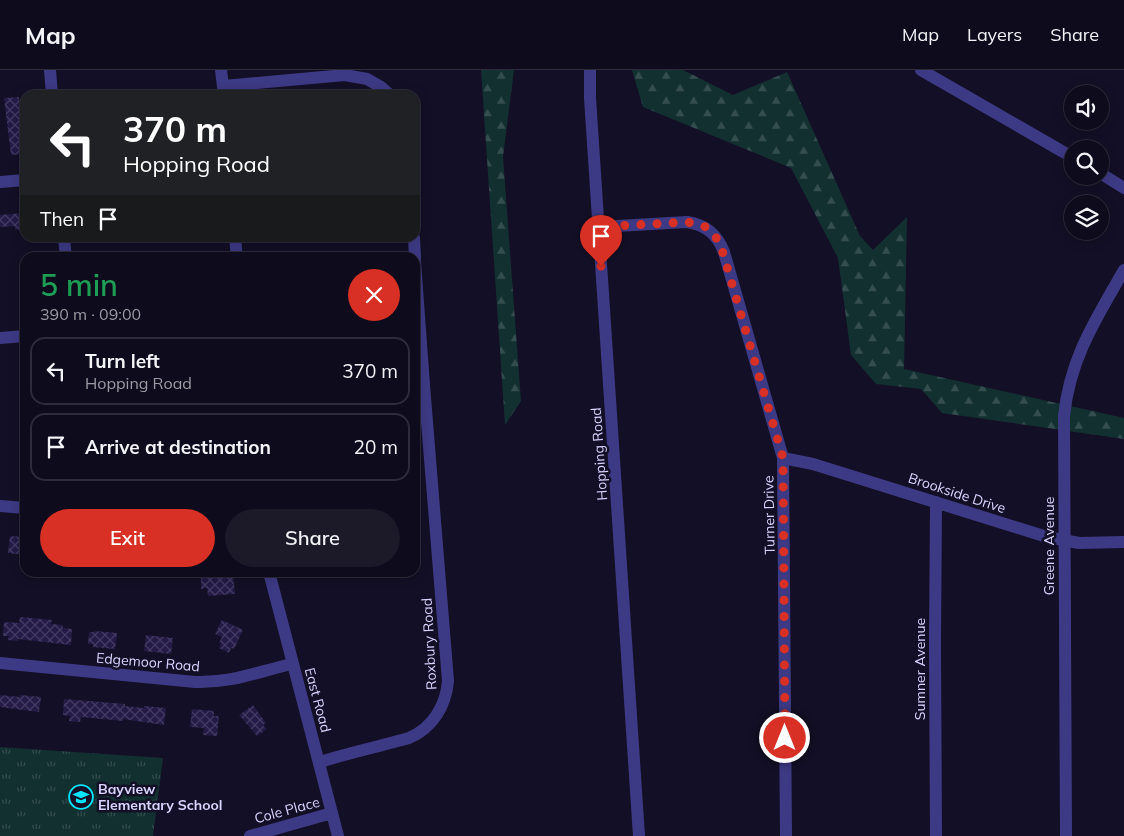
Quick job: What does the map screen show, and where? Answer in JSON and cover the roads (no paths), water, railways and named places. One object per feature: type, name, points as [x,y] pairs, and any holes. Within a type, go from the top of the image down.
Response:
[{"type":"street","points":[[50,70],[52,90]]},
{"type":"street","points":[[221,70],[223,90],[345,75],[367,79],[384,90]]},
{"type":"street","name":"Hopping Road","points":[[590,70],[590,98],[639,836]]},
{"type":"street","points":[[921,70],[1064,152]]},
{"type":"street","points":[[1109,179],[1124,188]]},
{"type":"street","points":[[0,182],[20,180]]},
{"type":"street","name":"Turner Drive","points":[[599,227],[687,222],[704,226],[717,237],[724,252],[783,458],[786,836]]},
{"type":"street","name":"Greene Avenue","points":[[1066,836],[1064,416],[1066,396],[1074,366],[1085,339],[1124,270]]},
{"type":"street","name":"Roxbury Road","points":[[320,762],[410,737],[424,729],[433,720],[442,708],[447,694],[448,681],[420,329]]},
{"type":"street","points":[[0,338],[20,336]]},
{"type":"street","name":"Brookside Drive","points":[[783,458],[813,464],[1047,537],[1079,543],[1124,542]]},
{"type":"street","name":"Sumner Avenue","points":[[936,502],[934,645],[936,836]]},
{"type":"street","points":[[0,506],[20,508]]},
{"type":"street","name":"East Road","points":[[270,577],[338,836]]},
{"type":"street","name":"Edgemoor Road","points":[[0,663],[214,682],[250,676],[292,664]]},
{"type":"street","name":"Cole Place","points":[[250,836],[332,813]]},
{"type":"place","name":"Bayview Elementary School","points":[[81,797]]}]
